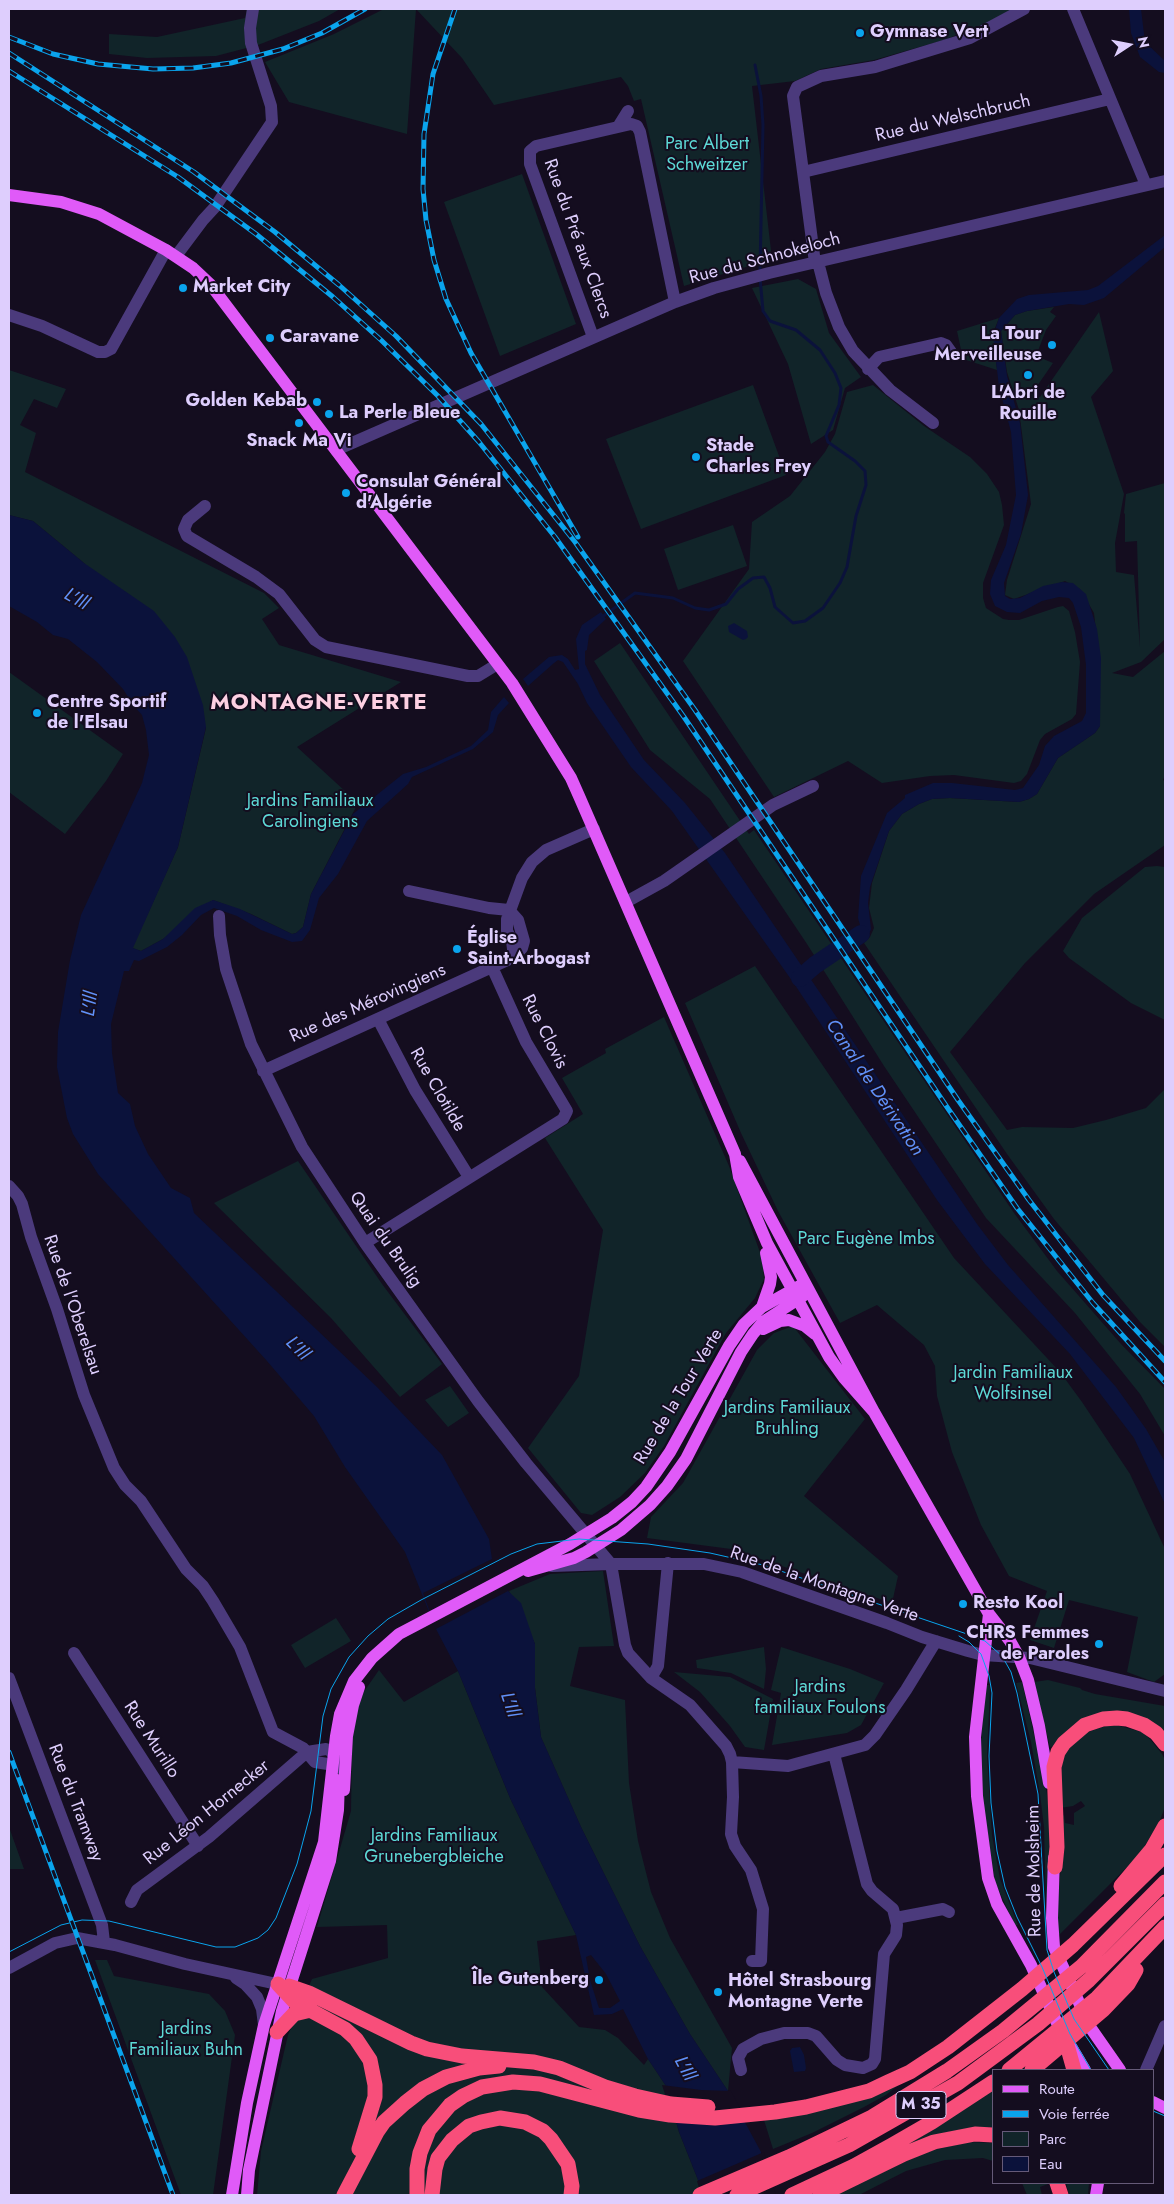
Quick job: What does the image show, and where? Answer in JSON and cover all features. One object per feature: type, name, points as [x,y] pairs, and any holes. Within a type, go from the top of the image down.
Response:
[{"type":"highway","points":[[1055,1867],[1057,1847],[1054,1767],[1058,1752],[1064,1744],[1086,1725],[1103,1719],[1117,1718],[1144,1725],[1156,1733],[1165,1744]]},
{"type":"highway","points":[[1076,1941],[1152,1849],[1165,1826]]},
{"type":"highway","points":[[284,1988],[309,1993],[427,2049],[462,2056],[534,2062],[558,2068],[637,2103],[670,2115],[715,2118],[839,2099],[869,2090],[910,2072],[974,2028],[1022,1989],[1076,1941],[1165,1855]]},
{"type":"highway","name":"M 35","points":[[736,2195],[905,2098],[971,2055],[1031,2009],[1082,1966],[1165,1882]]},
{"type":"highway","name":"M 35","points":[[700,2195],[791,2164],[880,2128],[958,2083],[1038,2024],[1089,1980],[1165,1904]]},
{"type":"highway","points":[[1010,2069],[1048,2048],[1100,2004],[1128,1984],[1153,1941],[1165,1928]]},
{"type":"highway","points":[[284,1988],[295,2002],[345,2029],[356,2039],[370,2060],[374,2073],[375,2085],[372,2109],[343,2195]]},
{"type":"highway","points":[[271,2028],[294,2014],[310,2010]]},
{"type":"highway","points":[[1065,2038],[1074,2069]]},
{"type":"highway","points":[[1033,2069],[1048,2048]]},
{"type":"highway","points":[[343,2195],[384,2122],[414,2096],[434,2083],[461,2072],[500,2066],[530,2068],[584,2079]]},
{"type":"highway","points":[[417,2195],[417,2169],[420,2153],[429,2130],[450,2105],[482,2087],[513,2082],[540,2084],[637,2103]]},
{"type":"highway","points":[[797,2193],[854,2166],[924,2126],[992,2083]]},
{"type":"highway","points":[[432,2195],[434,2168],[438,2158],[452,2140],[469,2126],[500,2118],[524,2122],[543,2131],[552,2138],[568,2164],[572,2186],[571,2195]]},
{"type":"highway","points":[[820,2195],[904,2154],[934,2142],[975,2134],[992,2136]]},
{"type":"main road","points":[[9,195],[48,199],[88,210],[112,220],[171,253],[202,276],[218,293],[519,694],[571,778],[736,1154],[874,1412]]},
{"type":"main road","points":[[736,1154],[739,1177],[760,1228],[794,1295],[844,1378],[874,1412]]},
{"type":"main road","points":[[760,1228],[771,1276],[762,1307]]},
{"type":"main road","name":"Rue de la Tour Verte","points":[[586,1534],[612,1518],[646,1486],[670,1452],[736,1334],[762,1307],[808,1288]]},
{"type":"main road","name":"Rue de la Tour Verte","points":[[596,1546],[626,1526],[650,1506],[667,1486],[686,1459],[741,1352],[763,1322],[794,1295]]},
{"type":"main road","points":[[753,1334],[774,1323],[785,1320],[800,1324],[817,1335]]},
{"type":"main road","name":"Rue de Molsheim","points":[[874,1412],[989,1614],[1024,1657],[1043,1742],[1052,1813],[1055,1867],[1052,1918],[1054,1947],[1090,2027],[1119,2069]]},
{"type":"main road","points":[[232,2195],[247,2103],[310,1902],[324,1842],[338,1765],[340,1714],[348,1690],[365,1665],[410,1627],[586,1534]]},
{"type":"main road","name":"Rue de la Montagne Verte","points":[[506,1577],[574,1558],[596,1546]]},
{"type":"main road","points":[[989,1614],[975,1737],[977,1796],[988,1878],[998,1904],[1031,1965],[1065,2038],[1084,2069]]},
{"type":"main road","points":[[310,1902],[330,1861],[343,1813],[338,1765],[346,1747],[353,1705],[358,1688],[390,1642]]},
{"type":"main road","points":[[247,2195],[249,2170],[271,2028]]},
{"type":"street","points":[[9,315],[42,326],[98,352],[105,352],[111,349],[171,253],[215,206],[272,122],[271,106],[252,43],[250,28],[253,9]]},
{"type":"street","points":[[932,423],[890,390],[868,369],[839,326],[826,293],[817,262],[803,172],[794,92],[797,87],[805,82],[821,76],[874,67],[970,38],[1024,9]]},
{"type":"street","points":[[1073,9],[1146,185]]},
{"type":"street","name":"Rue du Welschbruch","points":[[803,172],[1110,99]]},
{"type":"street","points":[[618,127],[628,111]]},
{"type":"street","points":[[618,127],[631,124],[637,126],[640,132],[675,302]]},
{"type":"street","name":"Rue du Pré aux Clercs","points":[[593,337],[530,164],[530,152],[536,146],[618,127]]},
{"type":"street","name":"Rue du Schnokeloch","points":[[336,450],[593,337],[675,302],[714,288],[755,276],[1165,181]]},
{"type":"street","points":[[868,369],[879,357],[941,343],[946,345],[951,352]]},
{"type":"street","points":[[205,506],[188,520],[184,529],[187,536],[256,577],[279,594],[315,640],[326,647],[468,676],[478,676],[496,665]]},
{"type":"street","points":[[626,902],[664,881],[723,838],[773,805],[813,786]]},
{"type":"street","name":"Rue des Mérovingiens","points":[[263,1071],[514,957],[506,924],[509,910],[522,878],[532,862],[538,855],[594,829]]},
{"type":"street","points":[[409,891],[489,908],[509,910]]},
{"type":"street","name":"Quai du Brulig","points":[[219,916],[226,969],[243,1021],[263,1071],[302,1147],[365,1243],[478,1401],[526,1463],[596,1546]]},
{"type":"street","name":"Rue Clovis","points":[[469,1177],[563,1119],[567,1111],[526,1042],[492,967]]},
{"type":"street","name":"Rue Clotilde","points":[[378,1018],[415,1090],[469,1177]]},
{"type":"street","points":[[365,1243],[469,1177]]},
{"type":"street","name":"Rue de l'Oberelsau","points":[[9,1186],[22,1204],[31,1238],[57,1309],[84,1396],[102,1437],[125,1470],[140,1501],[186,1569],[206,1590],[234,1637],[273,1732],[303,1748],[309,1755]]},
{"type":"street","points":[[596,1546],[611,1564],[625,1645],[632,1659],[651,1678],[690,1705],[726,1746],[732,1762],[731,1834],[757,1884],[763,1909],[761,1961],[752,1961]]},
{"type":"street","points":[[651,1678],[658,1666],[668,1563]]},
{"type":"street","name":"Rue de la Montagne Verte","points":[[544,1567],[611,1564],[704,1564],[742,1572],[968,1651],[983,1655],[1024,1657],[1165,1691]]},
{"type":"street","points":[[732,1762],[788,1766],[859,1748],[869,1742],[906,1690],[936,1641]]},
{"type":"street","points":[[968,1651],[976,1657],[981,1672]]},
{"type":"street","name":"Rue Murillo","points":[[74,1653],[198,1846]]},
{"type":"street","name":"Rue du Tramway","points":[[9,1678],[102,1924],[104,1942]]},
{"type":"street","points":[[309,1755],[326,1749],[331,1751],[338,1765]]},
{"type":"street","points":[[741,2070],[738,2058],[743,2049],[762,2039],[784,2033],[808,2032],[816,2036],[837,2060],[845,2065],[863,2068],[872,2064],[877,2052],[884,1954],[898,1930],[893,1909],[872,1891],[867,1884],[834,1754]]},
{"type":"street","name":"Rue Léon Hornecker","points":[[131,1902],[137,1890],[198,1846],[309,1755]]},
{"type":"street","points":[[896,1918],[943,1909],[949,1912]]},
{"type":"street","points":[[9,1968],[63,1940],[77,1938],[104,1942],[284,1988]]},
{"type":"street","points":[[224,1973],[253,1990],[271,2028]]},
{"type":"street","points":[[1146,2069],[1165,2026]]},
{"type":"green space","points":[[247,9],[340,9],[319,21],[258,45],[216,56],[147,58],[109,54],[109,34],[157,37],[245,18]]},
{"type":"green space","points":[[384,9],[416,9],[407,134],[289,102],[265,62],[334,34]]},
{"type":"green space","name":"Parc Albert Schweitzer","points":[[416,9],[1012,9],[989,22],[944,40],[874,60],[821,69],[795,81],[752,86],[772,259],[684,286],[641,99],[634,101],[628,86],[621,77],[494,105],[462,58]]},
{"type":"green space","points":[[522,174],[576,324],[500,356],[444,202]]},
{"type":"green space","points":[[798,279],[816,289],[829,333],[861,377],[845,388],[833,430],[811,444],[788,364],[752,288]]},
{"type":"green space","points":[[1054,307],[1050,312],[1056,316],[1046,330],[1036,356],[1053,363],[1033,392],[1040,397],[1099,312],[1113,371],[1091,397],[1124,494],[1115,543],[1116,572],[1134,575],[1140,647],[1137,541],[1125,542],[1124,513],[1126,494],[1165,483],[1165,639],[1141,662],[1112,673],[1133,677],[1165,651],[1165,775],[1163,780],[1165,781],[1165,845],[1094,894],[1025,963],[950,1052],[1007,1130],[1022,1127],[1073,1128],[1106,1120],[1146,1108],[1165,1089],[1165,1347],[1140,1322],[1054,1219],[1007,1154],[864,943],[870,937],[874,928],[869,908],[872,883],[889,831],[902,814],[932,799],[950,798],[1019,802],[1029,799],[1037,794],[1058,758],[1095,733],[1100,726],[1100,668],[1094,613],[1080,589],[1065,581],[1014,599],[1005,595],[1007,580],[1031,504],[1019,410],[1007,372],[1001,331],[1015,315],[1027,311]]},
{"type":"green space","points":[[999,318],[995,328],[994,343],[997,370],[963,359],[957,331]]},
{"type":"green space","name":"Jardins Familiaux Carolingiens","points":[[9,370],[66,389],[57,408],[34,399],[20,425],[36,433],[25,472],[264,593],[279,608],[262,619],[279,645],[401,682],[297,747],[358,803],[311,894],[303,927],[296,933],[292,934],[251,914],[213,900],[163,939],[141,951],[132,948],[178,847],[206,728],[84,563],[33,521],[9,515]]},
{"type":"green space","name":"Stade Charles Frey","points":[[753,385],[786,475],[641,529],[606,439]]},
{"type":"green space","points":[[873,385],[924,426],[970,457],[987,474],[999,492],[1004,525],[983,583],[983,598],[986,608],[1003,619],[1009,620],[1019,620],[1063,606],[1069,611],[1080,662],[1076,714],[1072,719],[1045,734],[1040,740],[1027,774],[1021,781],[1014,783],[954,775],[930,776],[882,783],[848,761],[774,797],[683,661],[749,569],[752,522],[790,496],[825,452],[835,434],[847,392]]},
{"type":"green space","points":[[733,525],[747,566],[678,590],[664,549]]},
{"type":"green space","points":[[620,643],[749,834],[754,830],[1014,1213],[1057,1271],[1121,1344],[1165,1389],[1165,1436],[1140,1394],[1075,1313],[986,1218],[884,1066],[807,944],[710,799],[650,750],[594,661]]},
{"type":"green space","name":"Centre Sportif de l'Elsau","points":[[9,672],[123,754],[106,781],[65,834],[9,792]]},
{"type":"green space","points":[[1145,867],[1165,867],[1165,1020],[1131,1003],[1069,958],[1063,951],[1082,918]]},
{"type":"green space","points":[[755,966],[954,1258],[1060,1372],[1130,1474],[1165,1549],[1165,1674],[1154,1682],[1127,1672],[1138,1617],[1069,1600],[1054,1648],[1030,1640],[1047,1591],[1009,1576],[981,1525],[952,1452],[937,1396],[935,1366],[924,1345],[877,1305],[840,1323],[778,1211],[741,1133],[685,1003]]},
{"type":"green space","points":[[664,1017],[729,1166],[762,1258],[764,1279],[755,1298],[726,1333],[664,1446],[645,1473],[620,1497],[592,1515],[581,1513],[528,1448],[579,1376],[603,1230],[545,1138],[583,1114],[562,1078],[606,1053],[605,1049]]},
{"type":"green space","points":[[298,1161],[382,1284],[442,1364],[400,1397],[331,1318],[214,1203]]},
{"type":"green space","name":"Jardins Familiaux Bruhling","points":[[793,1326],[865,1419],[804,1496],[898,1576],[892,1603],[731,1549],[647,1538],[651,1517],[683,1483],[757,1350],[774,1333]]},
{"type":"green space","points":[[450,1386],[469,1413],[448,1427],[425,1400]]},
{"type":"green space","points":[[603,1571],[614,1646],[579,1647],[570,1686],[625,1700],[629,1783],[638,1841],[651,1892],[670,1938],[732,2048],[728,2091],[690,2034],[640,1946],[581,1827],[541,1737],[535,1688],[535,1644],[509,1591],[550,1574]]},
{"type":"green space","points":[[336,1618],[351,1641],[305,1668],[291,1645]]},
{"type":"green space","points":[[764,1647],[766,1669],[764,1689],[731,1673],[697,1668],[696,1660]]},
{"type":"green space","name":"Jardins familiaux Foulons","points":[[781,1647],[850,1669],[884,1683],[861,1725],[847,1733],[772,1745],[781,1693],[771,1690]]},
{"type":"green space","name":"Jardins Familiaux Grunebergbleiche","points":[[379,1670],[404,1702],[458,1671],[510,1798],[576,1935],[537,1941],[542,1987],[579,2027],[605,2030],[618,2038],[644,2065],[648,2059],[666,2086],[679,2132],[704,2195],[257,2195],[261,2151],[288,2035],[312,1979],[388,1958],[387,1925],[317,1927],[351,1811],[352,1742],[355,1714],[363,1693]]},
{"type":"green space","points":[[674,1672],[730,1677],[773,1699],[764,1750],[745,1747],[730,1726],[700,1692]]},
{"type":"green space","points":[[1048,1680],[1095,1694],[1165,1706],[1165,1734],[1159,1726],[1078,1722],[1054,1746],[1050,1747],[1034,1682]]},
{"type":"green space","points":[[1022,1682],[1046,1787],[1049,1811],[1050,1852],[1046,1908],[1044,1827],[1031,1742],[1016,1683]]},
{"type":"green space","points":[[984,1685],[989,1685],[990,1689],[987,1756],[992,1835],[1000,1879],[1018,1925],[1015,1926],[995,1882],[983,1804],[981,1747]]},
{"type":"green space","points":[[1116,1725],[1142,1732],[1162,1754],[1165,1760],[1165,1807],[1160,1820],[1140,1854],[1057,1937],[1057,1909],[1061,1866],[1059,1817],[1064,1815],[1065,1823],[1074,1825],[1074,1813],[1085,1806],[1081,1801],[1073,1806],[1060,1808],[1056,1790],[1064,1754],[1081,1734],[1106,1726]]},
{"type":"green space","points":[[9,1827],[24,1869],[9,1869]]},
{"type":"green space","name":"Jardins Familiaux Buhn","points":[[95,1960],[107,1960],[114,1976],[209,1994],[225,2011],[235,2035],[213,2195],[181,2195]]},
{"type":"green space","points":[[902,2082],[886,2095],[864,2107],[812,2133],[773,2149],[764,2120]]},
{"type":"green space","points":[[992,2090],[992,2127],[974,2127],[944,2133],[900,2150]]},
{"type":"green space","points":[[968,2142],[992,2143],[992,2161],[983,2158],[945,2160],[906,2171],[859,2195],[834,2195],[928,2151]]},
{"type":"green space","points":[[1022,2184],[1048,2184],[1040,2187],[1042,2195],[1027,2195]]},
{"type":"green space","points":[[1066,2184],[1089,2184],[1088,2195],[1069,2195]]},
{"type":"water","points":[[1129,9],[1141,9],[1145,42],[1165,61],[1165,73],[1159,72],[1140,57],[1131,33]]},
{"type":"water","points":[[1165,235],[1165,247],[1104,298],[1084,305],[1069,304],[1027,311],[1015,315],[1001,331],[1007,376],[1020,423],[1028,495],[1021,534],[1004,583],[1005,596],[1010,599],[1020,598],[1043,586],[1062,582],[1073,583],[1086,594],[1097,629],[1101,658],[1100,726],[1095,733],[1058,758],[1037,794],[1029,799],[1019,802],[950,798],[932,799],[902,814],[889,831],[870,887],[868,903],[871,929],[869,934],[863,939],[856,929],[860,925],[858,918],[861,876],[887,813],[905,798],[905,795],[933,783],[952,783],[1015,790],[1023,788],[1039,765],[1045,746],[1054,736],[1082,721],[1086,713],[1086,665],[1081,627],[1073,603],[1069,598],[1059,597],[1042,601],[1020,613],[1007,612],[995,606],[990,594],[991,580],[1006,545],[1016,495],[1011,432],[999,387],[993,336],[999,318],[1017,299],[1029,295],[1088,290],[1098,286]]},
{"type":"water","name":"L'Ill","points":[[9,515],[33,521],[84,563],[154,611],[175,637],[187,657],[203,705],[206,727],[178,847],[133,948],[141,951],[163,939],[195,908],[213,900],[240,909],[292,934],[296,933],[303,927],[311,894],[353,814],[403,774],[426,767],[471,746],[488,730],[491,712],[504,697],[509,703],[498,715],[493,732],[473,749],[412,777],[408,784],[367,821],[338,874],[319,898],[310,930],[302,941],[292,942],[261,930],[237,916],[214,908],[201,915],[182,935],[167,947],[139,961],[134,960],[129,971],[124,971],[111,1024],[112,1053],[118,1093],[130,1104],[135,1126],[148,1154],[171,1188],[190,1198],[194,1213],[377,1387],[442,1455],[489,1539],[492,1559],[508,1591],[521,1603],[535,1644],[535,1688],[541,1737],[581,1827],[640,1946],[690,2034],[728,2091],[761,2152],[774,2195],[704,2195],[679,2132],[666,2086],[648,2059],[623,2009],[612,2014],[594,2015],[576,1935],[510,1798],[458,1671],[436,1629],[405,1552],[345,1467],[314,1416],[267,1361],[98,1174],[73,1134],[67,1118],[57,1067],[58,1032],[70,960],[81,915],[142,783],[149,755],[146,730],[142,715],[123,689],[97,662],[68,639],[53,635],[37,622],[9,606]],"holes":[[[591,1955],[606,1974],[620,2001],[610,2008],[599,2008],[590,1980],[586,1957]]]},
{"type":"water","name":"Canal de Dérivation","points":[[601,612],[606,619],[589,635],[587,650],[585,651],[585,664],[600,695],[644,760],[685,803],[725,853],[977,1224],[1008,1265],[1116,1387],[1146,1429],[1165,1462],[1165,1504],[1134,1438],[1070,1354],[985,1264],[937,1200],[795,985],[672,811],[631,767],[587,703],[578,684],[563,662],[558,660],[528,686],[523,679],[549,657],[562,655],[568,659],[575,670],[579,669],[576,639],[582,625]]},
{"type":"water","points":[[734,623],[747,631],[748,637],[746,639],[743,640],[729,632],[728,626]]},
{"type":"water","points":[[800,2047],[804,2055],[806,2068],[805,2071],[794,2072],[790,2051],[792,2048]]},
{"type":"pier","points":[[492,1559],[508,1591],[436,1629],[423,1593]]},
{"type":"pier","points":[[662,2085],[701,2090],[731,2091],[747,2122],[674,2122]]},
{"type":"pier","points":[[764,2152],[776,2195],[701,2195],[697,2181]]},
{"type":"waterway","points":[[755,65],[761,96],[763,125],[760,271]]},
{"type":"waterway","points":[[602,617],[635,593],[673,598],[695,608],[709,610],[726,604],[738,589],[753,578],[764,577],[770,588],[775,607],[793,623],[805,621],[823,608],[840,583],[847,567],[856,516],[866,485],[865,471],[855,461],[828,442],[826,436],[839,405],[841,388],[835,373],[820,350],[796,330],[770,321],[763,311],[760,278]]},
{"type":"waterway","points":[[800,978],[815,965],[861,934]]},
{"type":"tram line","points":[[9,1952],[61,1925],[82,1920],[109,1921],[216,1947],[235,1947],[258,1938],[268,1930],[276,1918],[297,1864],[311,1811],[323,1716],[331,1689],[349,1657],[368,1636],[388,1619],[421,1600],[511,1554],[537,1544],[579,1539],[648,1544],[710,1553],[763,1565],[964,1633],[985,1641],[1002,1656],[1011,1672],[1017,1693],[1038,1794],[1047,1950],[1074,2019],[1108,2069]]},
{"type":"tram line","points":[[959,1636],[969,1642],[981,1654],[989,1676],[992,1693],[989,1756],[991,1803],[997,1851],[1005,1887],[1070,2034],[1090,2069]]},
{"type":"tram line","points":[[1154,2111],[1165,2116]]},
{"type":"railway","points":[[9,37],[53,54],[98,64],[153,69],[193,68],[231,63],[283,49],[322,33],[365,9]]},
{"type":"railway","points":[[455,9],[433,74],[424,134],[423,189],[426,220],[434,260],[446,299],[471,353],[578,537]]},
{"type":"railway","points":[[9,53],[194,172],[275,232],[339,285],[396,336],[481,424],[575,542],[695,710],[958,1100],[1029,1200],[1103,1295],[1165,1361]]},
{"type":"railway","points":[[9,71],[178,177],[256,234],[333,297],[381,340],[438,396],[479,442],[555,537],[684,717],[1017,1208],[1093,1303],[1165,1382]]},
{"type":"railway","points":[[9,1752],[173,2195]]},
{"type":"place","name":"Gymnase Vert","points":[[860,33]]},
{"type":"place","name":"Market City","points":[[183,288]]},
{"type":"place","name":"Caravane","points":[[270,338]]},
{"type":"place","name":"La Tour Merveilleuse","points":[[1052,345]]},
{"type":"place","name":"L'Abri de Rouille","points":[[1028,375]]},
{"type":"place","name":"Golden Kebab","points":[[317,402]]},
{"type":"place","name":"La Perle Bleue","points":[[329,414]]},
{"type":"place","name":"Snack Ma Vi","points":[[299,423]]},
{"type":"place","name":"Stade Charles Frey","points":[[696,457]]},
{"type":"place","name":"Consulat Général d'Algérie","points":[[346,493]]},
{"type":"place","name":"Centre Sportif de l'Elsau","points":[[37,713]]},
{"type":"place","name":"Église Saint-Arbogast","points":[[457,949]]},
{"type":"place","name":"Resto Kool","points":[[963,1604]]},
{"type":"place","name":"CHRS Femmes de Paroles","points":[[1099,1644]]},
{"type":"place","name":"Île Gutenberg","points":[[599,1980]]},
{"type":"place","name":"Hôtel Strasbourg Montagne Verte","points":[[718,1992]]},
{"type":"district","name":"MONTAGNE-VERTE","points":[[319,704]]},
{"type":"park label","name":"Parc Eugène Imbs","points":[[866,1240]]},
{"type":"park label","name":"Jardin Familiaux Wolfsinsel","points":[[1013,1384]]}]
